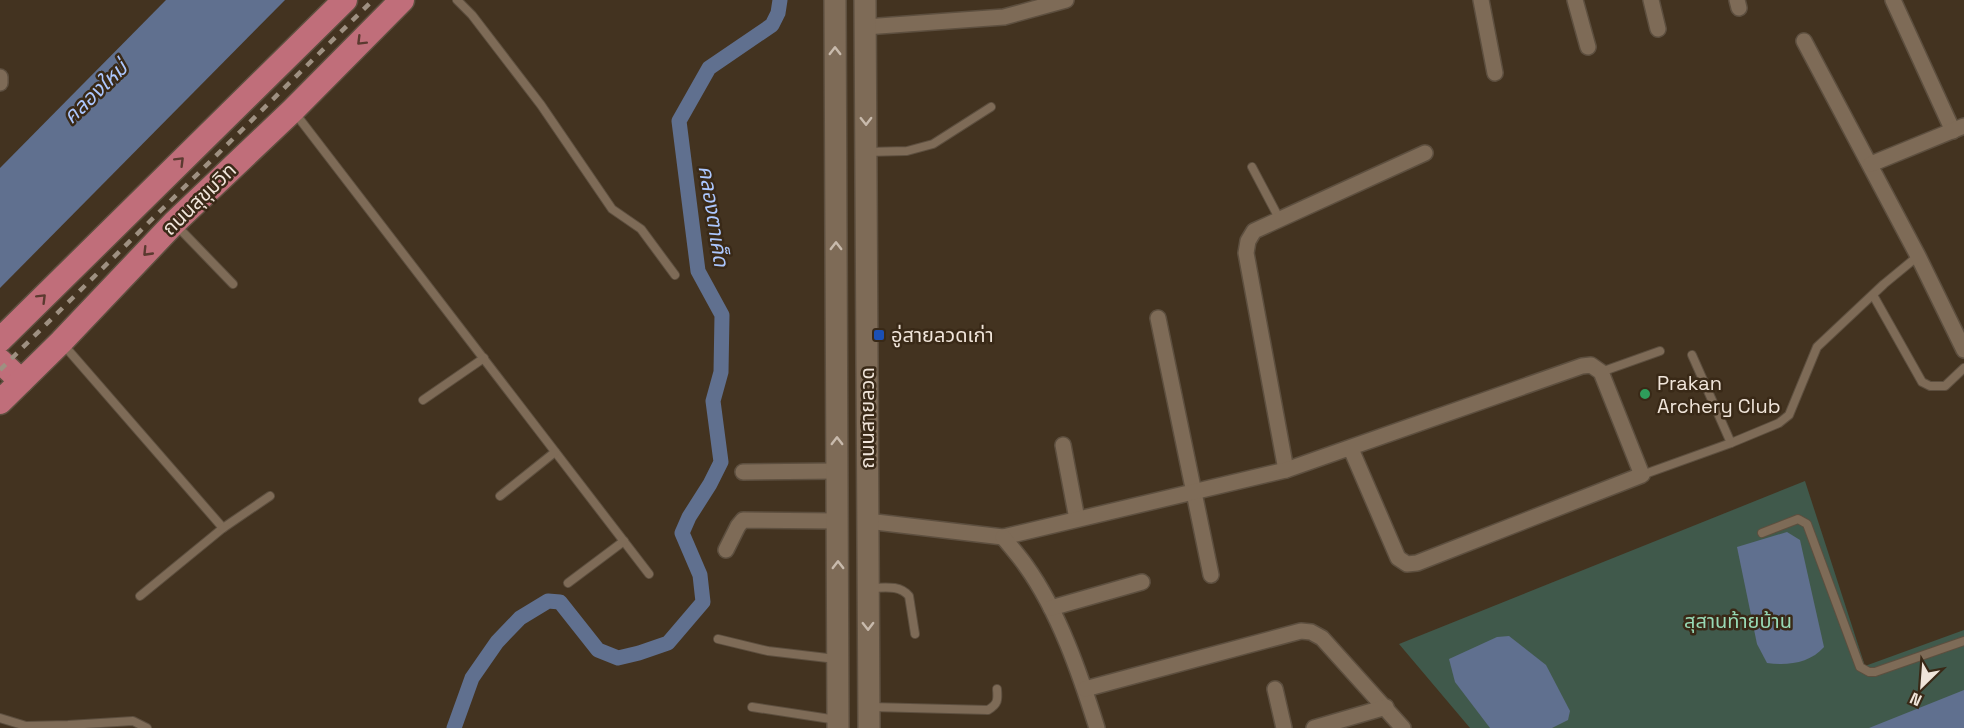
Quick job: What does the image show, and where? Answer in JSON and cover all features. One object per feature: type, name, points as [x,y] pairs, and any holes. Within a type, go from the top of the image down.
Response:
[{"type":"highway","name":"ถนนสุขุมวิท","points":[[0,340],[345,0]]},
{"type":"highway","name":"ถนนสุขุมวิท","points":[[0,402],[61,342],[174,223],[293,110],[402,0]]},
{"type":"highway","points":[[0,361],[21,381]]},
{"type":"main road","name":"ถนนสายลวด","points":[[835,0],[838,724]]},
{"type":"main road","name":"ถนนสายลวด","points":[[865,0],[869,728]]},
{"type":"street","points":[[865,27],[1004,17],[1066,0]]},
{"type":"street","points":[[1481,0],[1495,73]]},
{"type":"street","points":[[1575,0],[1588,47]]},
{"type":"street","points":[[1651,0],[1658,29]]},
{"type":"street","points":[[1871,164],[1959,128],[1893,0]]},
{"type":"street","points":[[1804,41],[1871,164],[1964,350]]},
{"type":"street","points":[[0,77],[0,83]]},
{"type":"street","points":[[1286,470],[1246,253],[1248,241],[1254,231],[1425,153]]},
{"type":"street","points":[[1158,318],[1211,574]]},
{"type":"street","points":[[867,521],[1003,537],[1193,494],[1286,470],[1582,366],[1591,365],[1601,372],[1642,475],[1417,563],[1407,564],[1398,558],[1351,449]]},
{"type":"street","points":[[1063,445],[1077,519]]},
{"type":"street","points":[[744,472],[837,471]]},
{"type":"street","points":[[726,550],[743,520],[837,521]]},
{"type":"street","points":[[1003,537],[1027,567],[1051,608],[1085,689],[1097,728]]},
{"type":"street","points":[[1051,608],[1142,582]]},
{"type":"street","points":[[1085,689],[1301,631],[1311,632],[1322,638],[1403,728]]},
{"type":"street","points":[[1275,689],[1284,728]]},
{"type":"street","points":[[1314,728],[1386,707]]},
{"type":"lane","points":[[457,0],[472,15],[542,105],[612,209],[640,229],[675,275]]},
{"type":"lane","points":[[866,153],[907,151],[933,144],[991,107]]},
{"type":"lane","points":[[293,110],[649,574]]},
{"type":"lane","points":[[1252,167],[1280,220]]},
{"type":"lane","points":[[174,223],[233,284]]},
{"type":"lane","points":[[1642,475],[1779,423],[1789,415],[1817,348],[1918,256]]},
{"type":"lane","points":[[1873,295],[1922,382],[1930,386],[1945,386],[1964,368]]},
{"type":"lane","points":[[61,342],[223,528]]},
{"type":"lane","points":[[1601,372],[1660,351]]},
{"type":"lane","points":[[1692,355],[1731,443]]},
{"type":"lane","points":[[423,400],[484,358]]},
{"type":"lane","points":[[500,496],[555,452]]},
{"type":"lane","points":[[140,596],[223,528],[270,496]]},
{"type":"lane","points":[[1762,533],[1797,519],[1807,524],[1860,667],[1864,670],[1875,672],[1964,641]]},
{"type":"lane","points":[[568,583],[624,541]]},
{"type":"lane","points":[[868,588],[897,588],[905,591],[909,596],[915,634]]},
{"type":"lane","points":[[718,639],[768,651],[838,659]]},
{"type":"lane","points":[[869,707],[988,710],[998,701],[997,689]]},
{"type":"lane","points":[[752,707],[838,724]]},
{"type":"lane","points":[[0,718],[26,726],[133,721],[147,728]]},
{"type":"green space","name":"สุสานท้ายบ้าน","points":[[1805,481],[1865,666],[1964,630],[1964,728],[1470,728],[1399,644]]},
{"type":"water","name":"คลองใหม่","points":[[166,0],[285,0],[0,288],[0,168]]},
{"type":"water","points":[[1787,532],[1800,540],[1824,647],[1812,657],[1798,662],[1767,663],[1757,644],[1737,547]]},
{"type":"water","points":[[1509,636],[1546,665],[1570,711],[1568,720],[1552,728],[1490,728],[1455,682],[1449,659],[1497,637]]},
{"type":"water","points":[[1964,690],[1964,728],[1869,728]]},
{"type":"waterway","name":"คลองตาเค็ด","points":[[454,728],[472,678],[497,642],[520,618],[548,601],[560,602],[598,650],[618,658],[668,643],[703,602],[700,575],[682,533],[721,462],[713,401],[721,372],[722,315],[698,271],[679,121],[709,68],[772,25],[778,13],[780,0]]},
{"type":"railway","points":[[0,370],[373,0]]},
{"type":"place","name":"อู่สายลวดเก่า","points":[[879,335]]},
{"type":"place","name":"Prakan Archery Club","points":[[1645,394]]}]
